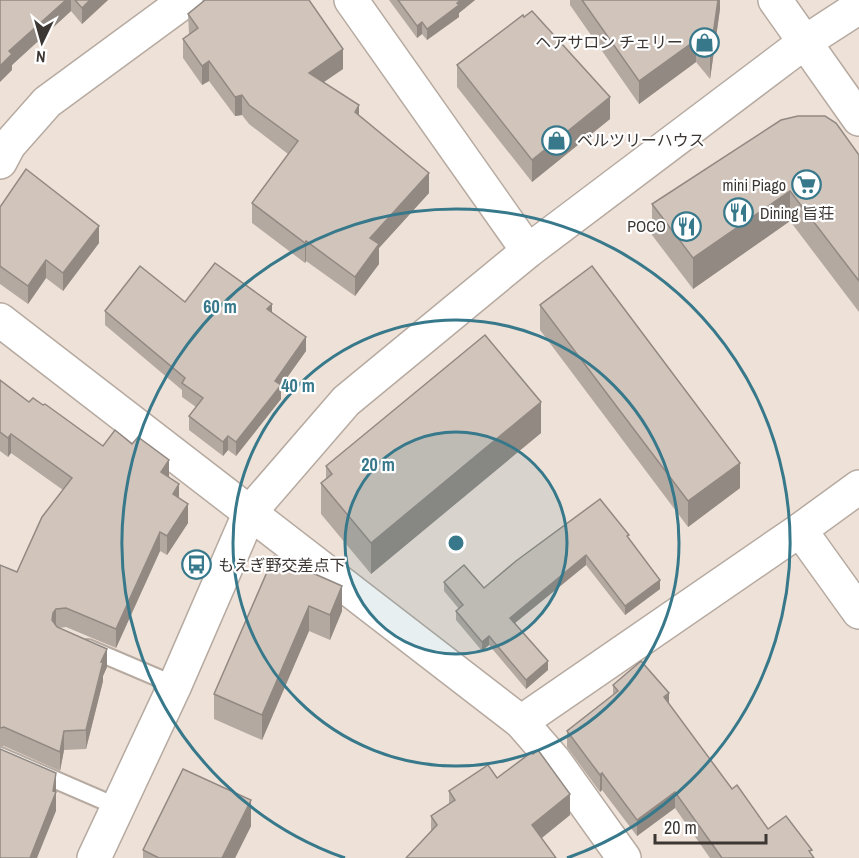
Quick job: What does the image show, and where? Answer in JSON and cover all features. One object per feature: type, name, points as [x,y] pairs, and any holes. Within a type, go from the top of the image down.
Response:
[{"type":"street","points":[[0,162],[9,145],[46,102],[186,0]]},
{"type":"street","points":[[351,0],[528,251]]},
{"type":"street","points":[[775,0],[859,118]]},
{"type":"street","points":[[94,858],[175,685],[250,512],[346,401],[528,251],[805,42],[859,6]]},
{"type":"street","points":[[0,321],[521,722],[554,760],[624,858]]},
{"type":"street","points":[[521,722],[800,530],[859,486]]},
{"type":"street","points":[[800,530],[859,612]]},
{"type":"lane","points":[[72,642],[175,685]]},
{"type":"lane","points":[[0,756],[118,807]]},
{"type":"building","points":[[0,0],[66,0],[9,51],[12,54],[0,66]]},
{"type":"building","points":[[75,0],[90,0],[82,8]]},
{"type":"building","points":[[205,0],[309,0],[343,49],[309,73],[359,105],[355,112],[429,173],[370,238],[379,244],[355,277],[252,203],[298,141],[249,105],[242,95],[235,97],[209,61],[202,66],[183,39],[198,28],[188,14]]},
{"type":"building","points":[[398,0],[461,0],[457,3],[459,5],[427,29],[422,22],[417,26]]},
{"type":"building","points":[[582,0],[718,0],[710,56],[696,40],[639,81]]},
{"type":"building","points":[[532,11],[610,97],[532,160],[457,65],[523,15],[524,17]]},
{"type":"building","points":[[798,116],[825,116],[836,123],[859,155],[859,281],[790,191],[693,258],[652,204],[781,120]]},
{"type":"building","points":[[26,169],[99,226],[63,273],[46,260],[28,286],[0,266],[0,207]]},
{"type":"building","points":[[215,263],[272,304],[267,309],[306,337],[275,381],[281,385],[236,442],[228,436],[223,442],[189,416],[203,398],[182,383],[185,378],[105,311],[140,266],[185,302]]},
{"type":"building","points":[[592,266],[740,463],[688,501],[540,305]]},
{"type":"building","points":[[485,335],[541,402],[371,543],[321,483],[332,474],[326,466]]},
{"type":"building","points":[[0,380],[29,402],[33,398],[45,404],[103,446],[115,430],[132,444],[138,437],[169,460],[161,472],[179,484],[173,494],[188,504],[167,536],[160,532],[116,629],[66,608],[56,609],[53,613],[52,620],[57,627],[107,649],[101,662],[103,662],[86,730],[64,731],[60,752],[4,727],[0,728],[0,565],[17,572],[42,517],[72,478],[11,434],[8,438],[0,432]]},
{"type":"building","points":[[600,499],[629,535],[627,536],[660,580],[625,606],[586,555],[510,618],[548,661],[526,680],[489,636],[482,642],[456,611],[463,605],[444,582],[464,565],[484,588],[516,561]]},
{"type":"building","points":[[274,556],[342,586],[330,615],[309,606],[262,715],[214,694]]},
{"type":"building","points":[[641,661],[669,693],[664,697],[732,789],[737,785],[768,829],[786,816],[812,850],[809,851],[814,858],[722,858],[675,792],[637,820],[567,731],[618,691],[613,685]]},
{"type":"building","points":[[0,749],[56,773],[53,791],[56,792],[30,858],[0,858]]},
{"type":"building","points":[[538,750],[570,794],[532,825],[556,858],[406,858],[437,825],[431,816],[455,800],[449,791],[488,765],[497,778]]},
{"type":"building","points":[[183,769],[251,800],[222,858],[159,858],[143,850]]},
{"type":"place","name":"ヘアサロン チェリー","points":[[704,42]]},
{"type":"place","name":"ベルツリーハウス","points":[[556,140]]},
{"type":"place","name":"mini Piago","points":[[807,185]]},
{"type":"place","name":"Dining 旨荘","points":[[739,213]]},
{"type":"place","name":"POCO","points":[[687,226]]},
{"type":"place","name":"もえぎ野交差点下","points":[[197,565]]}]
